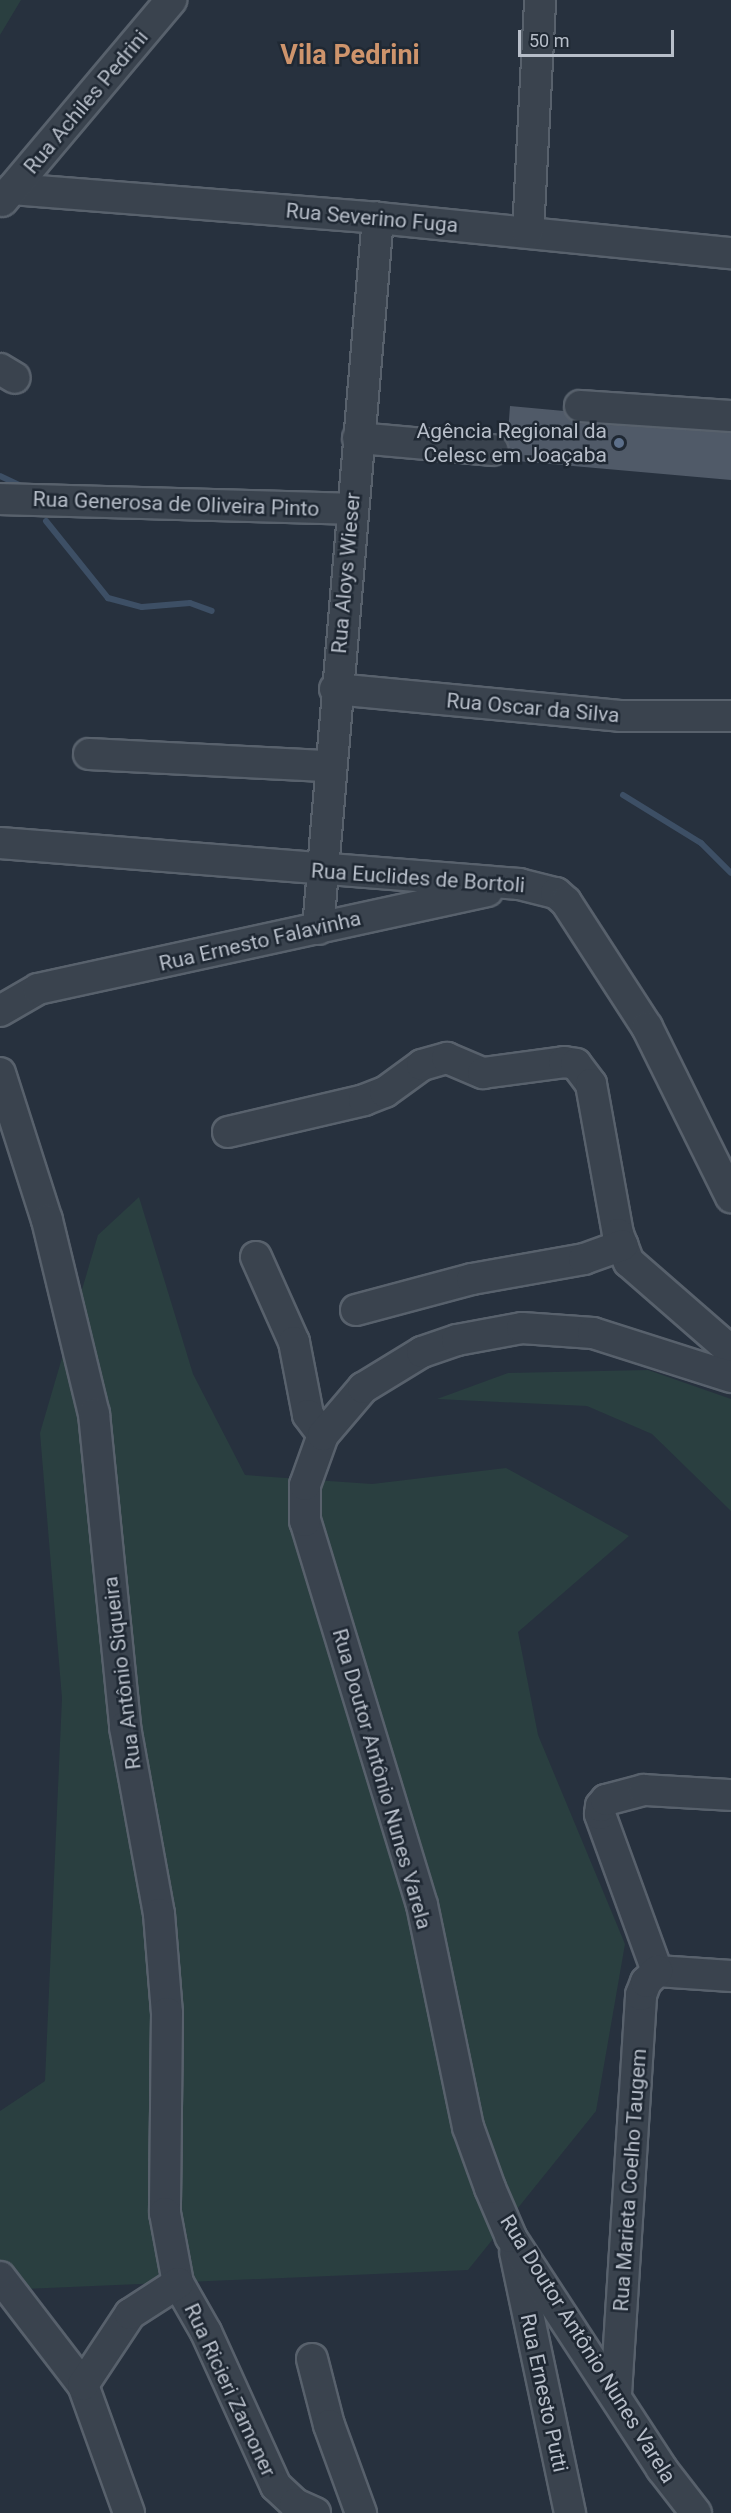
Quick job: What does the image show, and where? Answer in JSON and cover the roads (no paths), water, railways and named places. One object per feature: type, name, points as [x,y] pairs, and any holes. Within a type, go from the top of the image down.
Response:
[{"type":"street","name":"Rua Achiles Pedrini","points":[[6,196],[171,0]]},
{"type":"street","points":[[528,232],[540,0]]},
{"type":"street","name":"Rua Severino Fuga","points":[[6,196],[378,218],[731,253]]},
{"type":"street","name":"Rua Aloys Wieser","points":[[318,928],[329,766],[378,218]]},
{"type":"street","points":[[580,406],[731,416]]},
{"type":"street","points":[[358,438],[492,450]]},
{"type":"street","name":"Rua Generosa de Oliveira Pinto","points":[[0,499],[352,509]]},
{"type":"street","name":"Rua Oscar da Silva","points":[[336,689],[620,716],[731,716]]},
{"type":"street","points":[[89,754],[329,766]]},
{"type":"street","name":"Rua Euclides de Bortoli","points":[[0,843],[321,871],[519,884],[556,893],[566,902],[647,1027],[731,1197]]},
{"type":"street","name":"Rua Ernesto Falavinha","points":[[2,1009],[38,989],[519,884]]},
{"type":"street","points":[[228,1132],[364,1100],[385,1092],[422,1065],[447,1058],[483,1073],[564,1062],[576,1064],[591,1084],[623,1245],[629,1262],[731,1351]]},
{"type":"street","name":"Rua Antônio Siqueira","points":[[0,1073],[47,1220],[94,1414],[125,1727],[159,1914],[167,2013],[165,2213],[178,2283]]},
{"type":"street","points":[[356,1310],[472,1279],[584,1259],[623,1245]]},
{"type":"street","points":[[256,1257],[294,1342],[308,1415],[323,1435]]},
{"type":"street","name":"Rua Doutor Antônio Nunes Varela","points":[[696,2513],[662,2469],[616,2394],[512,2237],[468,2127],[422,1905],[305,1521],[305,1485],[323,1435],[363,1388],[422,1352],[499,1331],[522,1328],[593,1333],[731,1377]]},
{"type":"street","points":[[731,1795],[644,1790],[606,1800],[601,1806],[600,1814],[657,1971],[731,1976]]},
{"type":"street","name":"Rua Marieta Coelho Taugem","points":[[616,2394],[641,1995],[646,1982],[657,1971]]},
{"type":"street","name":"Rua Ernesto Putti","points":[[512,2237],[570,2513]]},
{"type":"street","points":[[0,2277],[83,2385],[129,2513]]},
{"type":"street","points":[[83,2385],[130,2314],[178,2283]]},
{"type":"street","name":"Rua Ricieri Zamoner","points":[[178,2283],[206,2332],[276,2486],[296,2504],[315,2513]]},
{"type":"street","points":[[312,2359],[328,2425],[361,2513]]},
{"type":"waterway","points":[[0,476],[19,485]]},
{"type":"waterway","points":[[46,521],[108,598],[142,607],[190,603],[212,611]]},
{"type":"waterway","points":[[623,795],[701,843],[731,873]]},
{"type":"place","name":"Agência Regional da Celesc em Joaçaba","points":[[619,443]]},
{"type":"district","name":"Vila Pedrini","points":[[350,56]]}]
